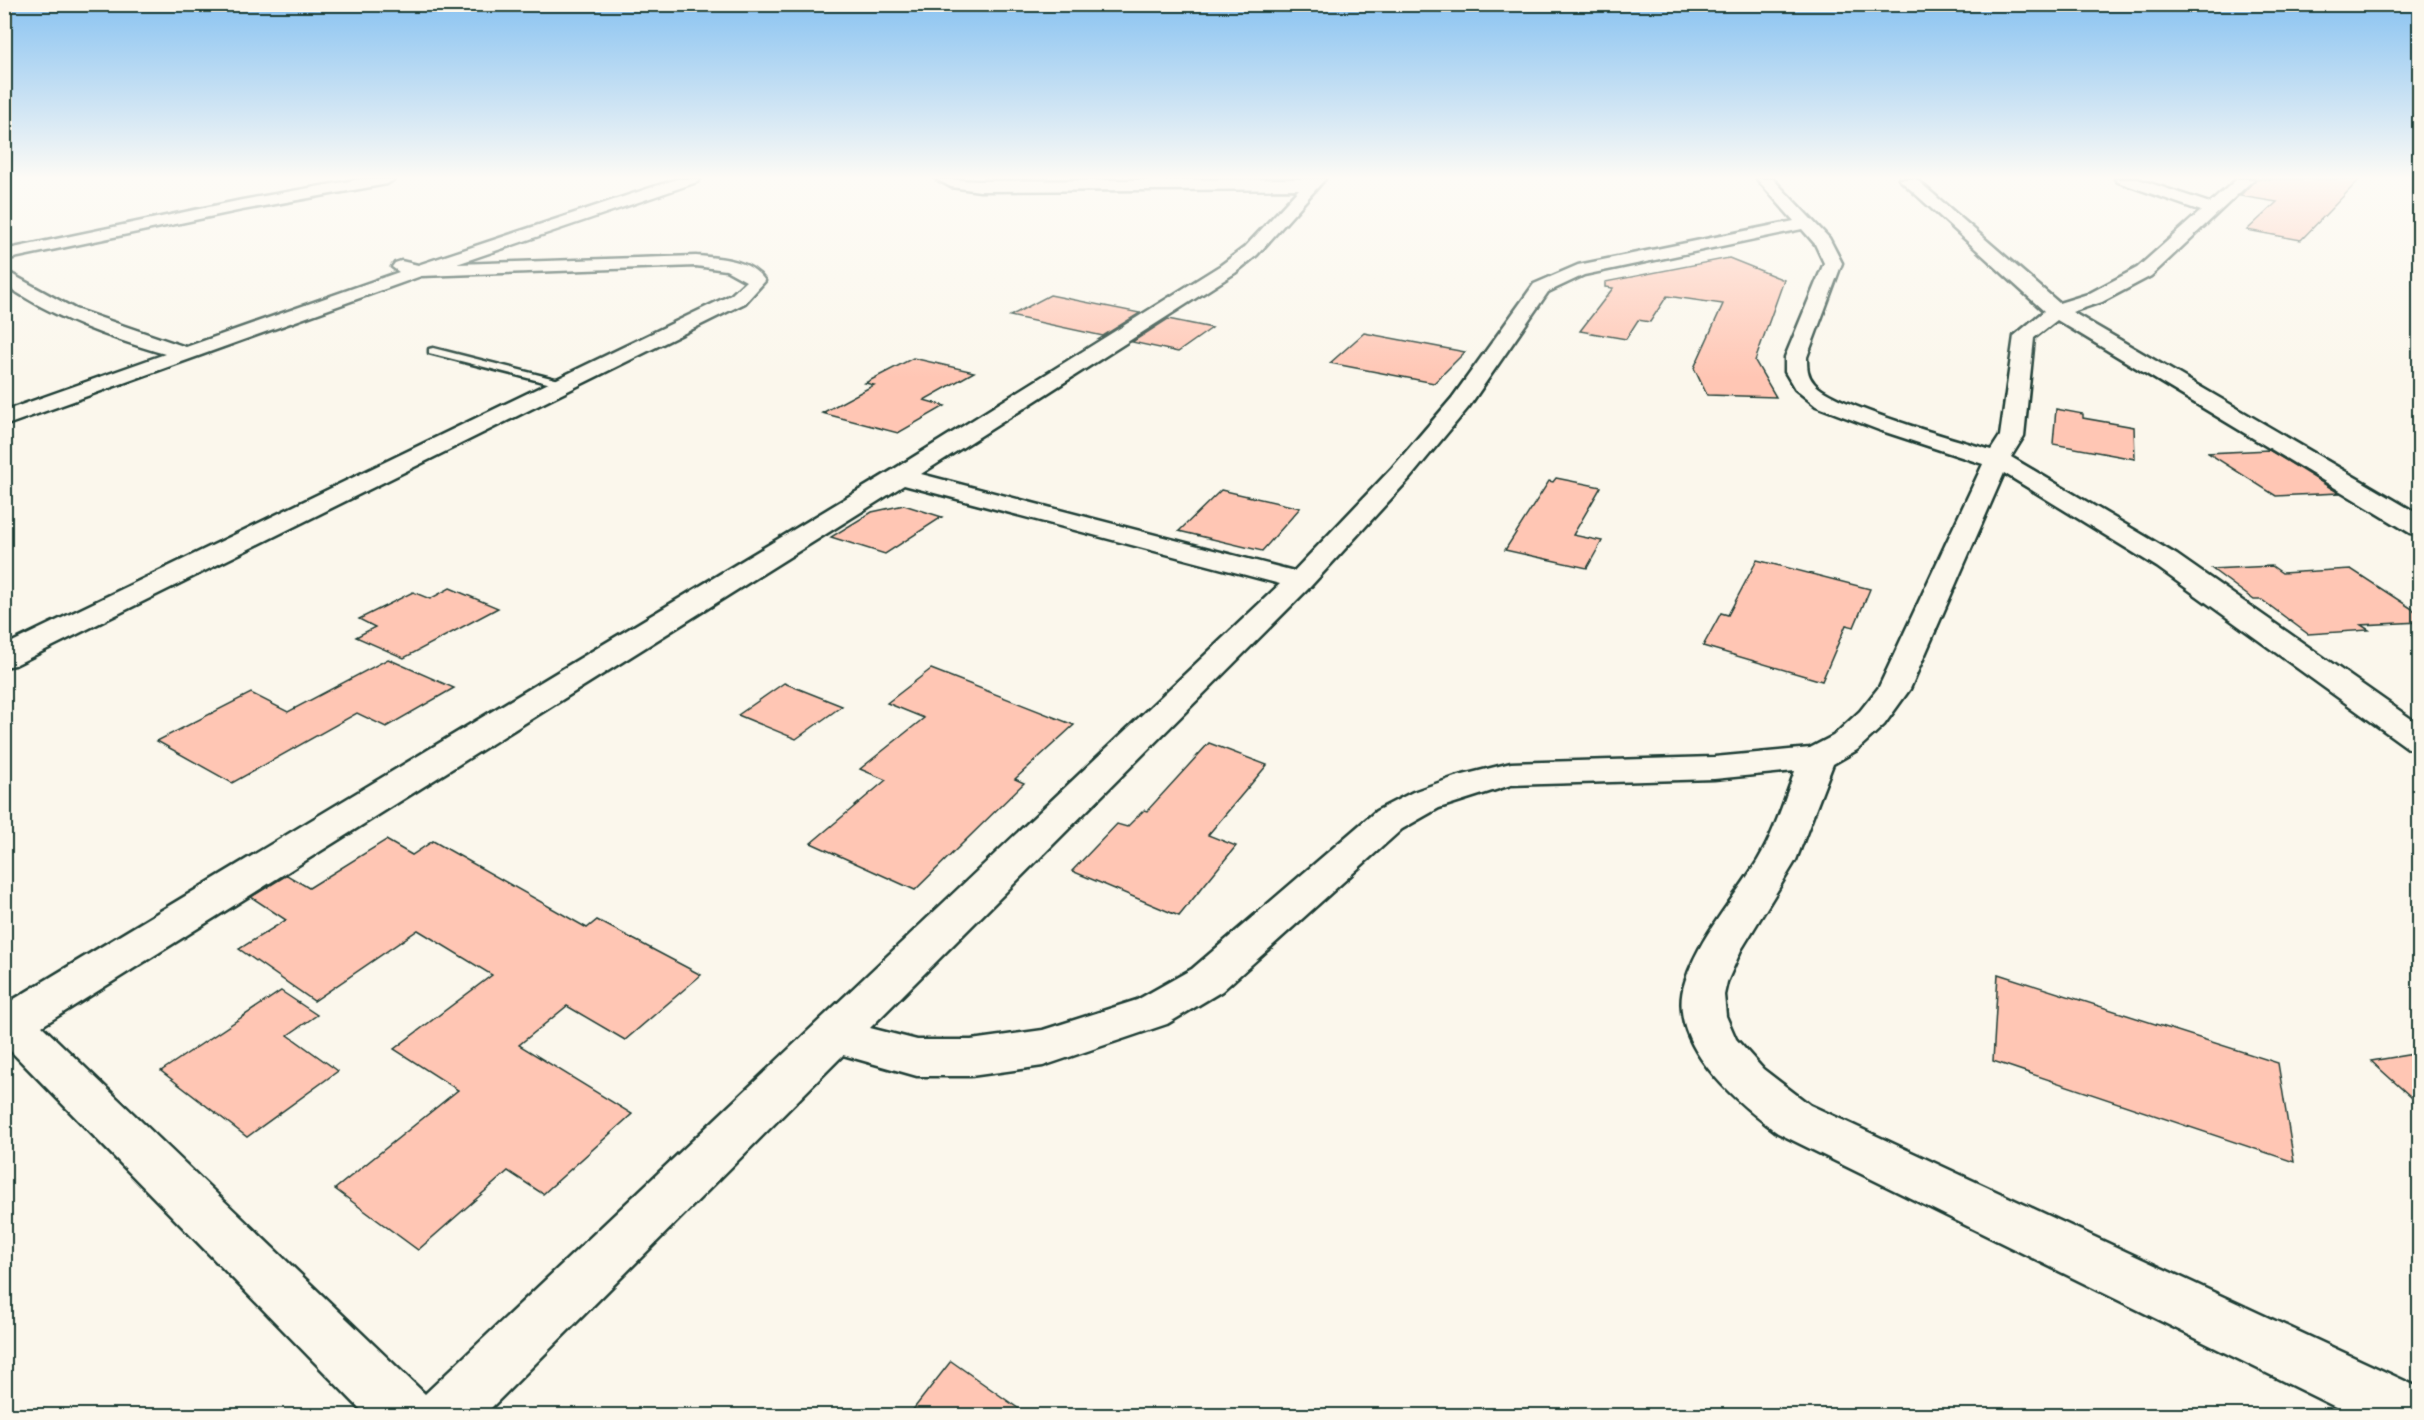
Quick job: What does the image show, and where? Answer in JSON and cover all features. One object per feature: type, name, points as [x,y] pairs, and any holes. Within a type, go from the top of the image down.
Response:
[{"type":"street","points":[[4,255],[51,245]]},
{"type":"street","points":[[4,407],[178,351],[478,245]]},
{"type":"street","points":[[410,269],[484,245]]},
{"type":"street","points":[[407,1416],[8,1020],[900,477],[1228,269],[1256,245]]},
{"type":"street","points":[[443,1416],[1300,581],[1401,473],[1460,403],[1541,288],[1578,271],[1702,245]]},
{"type":"street","points":[[1824,245],[1833,263],[1796,357],[1796,372],[1806,389],[1848,411],[1997,460],[2063,496],[2167,561],[2280,639],[2420,741]]},
{"type":"street","points":[[1982,245],[2056,311],[2420,527]]},
{"type":"street","points":[[832,1035],[917,1058],[971,1058],[1043,1048],[1152,1012],[1207,980],[1389,820],[1426,800],[1468,785],[1511,774],[1714,768],[1818,758],[1845,743],[1872,718],[1894,689],[1997,460],[2012,436],[2024,336],[2056,311],[2104,294],[2144,272],[2173,245]]},
{"type":"street","points":[[4,658],[738,299],[756,281],[751,274],[741,269],[722,263],[696,261],[410,269]]},
{"type":"street","points":[[4,275],[73,314],[178,351]]},
{"type":"street","points":[[4,419],[178,351]]},
{"type":"street","points":[[900,477],[1300,581]]},
{"type":"street","points":[[1818,758],[1778,858],[1718,957],[1703,994],[1707,1025],[1726,1060],[1752,1088],[1794,1119],[2416,1416]]},
{"type":"lane","points":[[433,351],[563,384]]},
{"type":"building","points":[[1729,258],[1784,280],[1755,361],[1776,397],[1707,395],[1694,368],[1723,304],[1667,296],[1650,322],[1638,320],[1626,339],[1580,331],[1613,288],[1605,287],[1605,282]]},
{"type":"building","points":[[1050,295],[1140,313],[1103,336],[1010,316]]},
{"type":"building","points":[[1168,319],[1212,328],[1178,352],[1132,342]]},
{"type":"building","points":[[1364,333],[1465,352],[1434,383],[1330,363]]},
{"type":"building","points":[[913,358],[974,372],[924,400],[945,406],[898,433],[822,413],[874,385],[865,383]]},
{"type":"building","points":[[2056,409],[2083,414],[2083,418],[2134,427],[2135,459],[2053,444]]},
{"type":"building","points":[[2269,450],[2339,493],[2276,496],[2208,453]]},
{"type":"building","points":[[1556,478],[1601,487],[1573,535],[1602,541],[1587,568],[1505,550],[1549,481],[1553,482]]},
{"type":"building","points":[[1221,490],[1300,508],[1262,551],[1179,531]]},
{"type":"building","points":[[904,505],[942,517],[885,554],[831,537],[872,512]]},
{"type":"building","points":[[1757,560],[1870,589],[1854,627],[1846,625],[1822,681],[1703,646],[1721,613],[1728,615]]},
{"type":"building","points":[[2272,566],[2282,573],[2351,569],[2420,614],[2420,622],[2361,625],[2369,630],[2308,634],[2262,600],[2254,600],[2212,569]]},
{"type":"building","points":[[450,588],[498,608],[404,658],[356,637],[375,627],[359,619],[413,592],[430,599]]},
{"type":"building","points":[[388,659],[454,688],[386,727],[357,713],[232,783],[157,741],[251,693],[288,712]]},
{"type":"building","points":[[931,669],[1074,725],[1015,779],[1024,783],[915,890],[811,843],[886,780],[860,769],[924,718],[887,703]]},
{"type":"building","points":[[784,683],[842,706],[796,739],[738,715]]},
{"type":"building","points":[[1209,743],[1267,765],[1208,835],[1236,846],[1179,916],[1072,871],[1117,824],[1127,827],[1144,810],[1147,811]]},
{"type":"building","points":[[386,840],[412,855],[433,841],[587,928],[597,920],[701,975],[625,1040],[567,1006],[519,1045],[632,1114],[543,1194],[508,1171],[418,1250],[335,1189],[458,1090],[394,1049],[492,975],[418,930],[314,1001],[239,949],[286,920],[251,897],[287,875],[309,888]]},
{"type":"building","points":[[1998,974],[2278,1063],[2294,1162],[1993,1061]]},
{"type":"building","points":[[281,991],[317,1015],[288,1035],[338,1071],[247,1137],[161,1071]]},
{"type":"building","points":[[2420,1053],[2420,1105],[2371,1061]]},
{"type":"building","points":[[951,1361],[1029,1416],[908,1416]]}]
